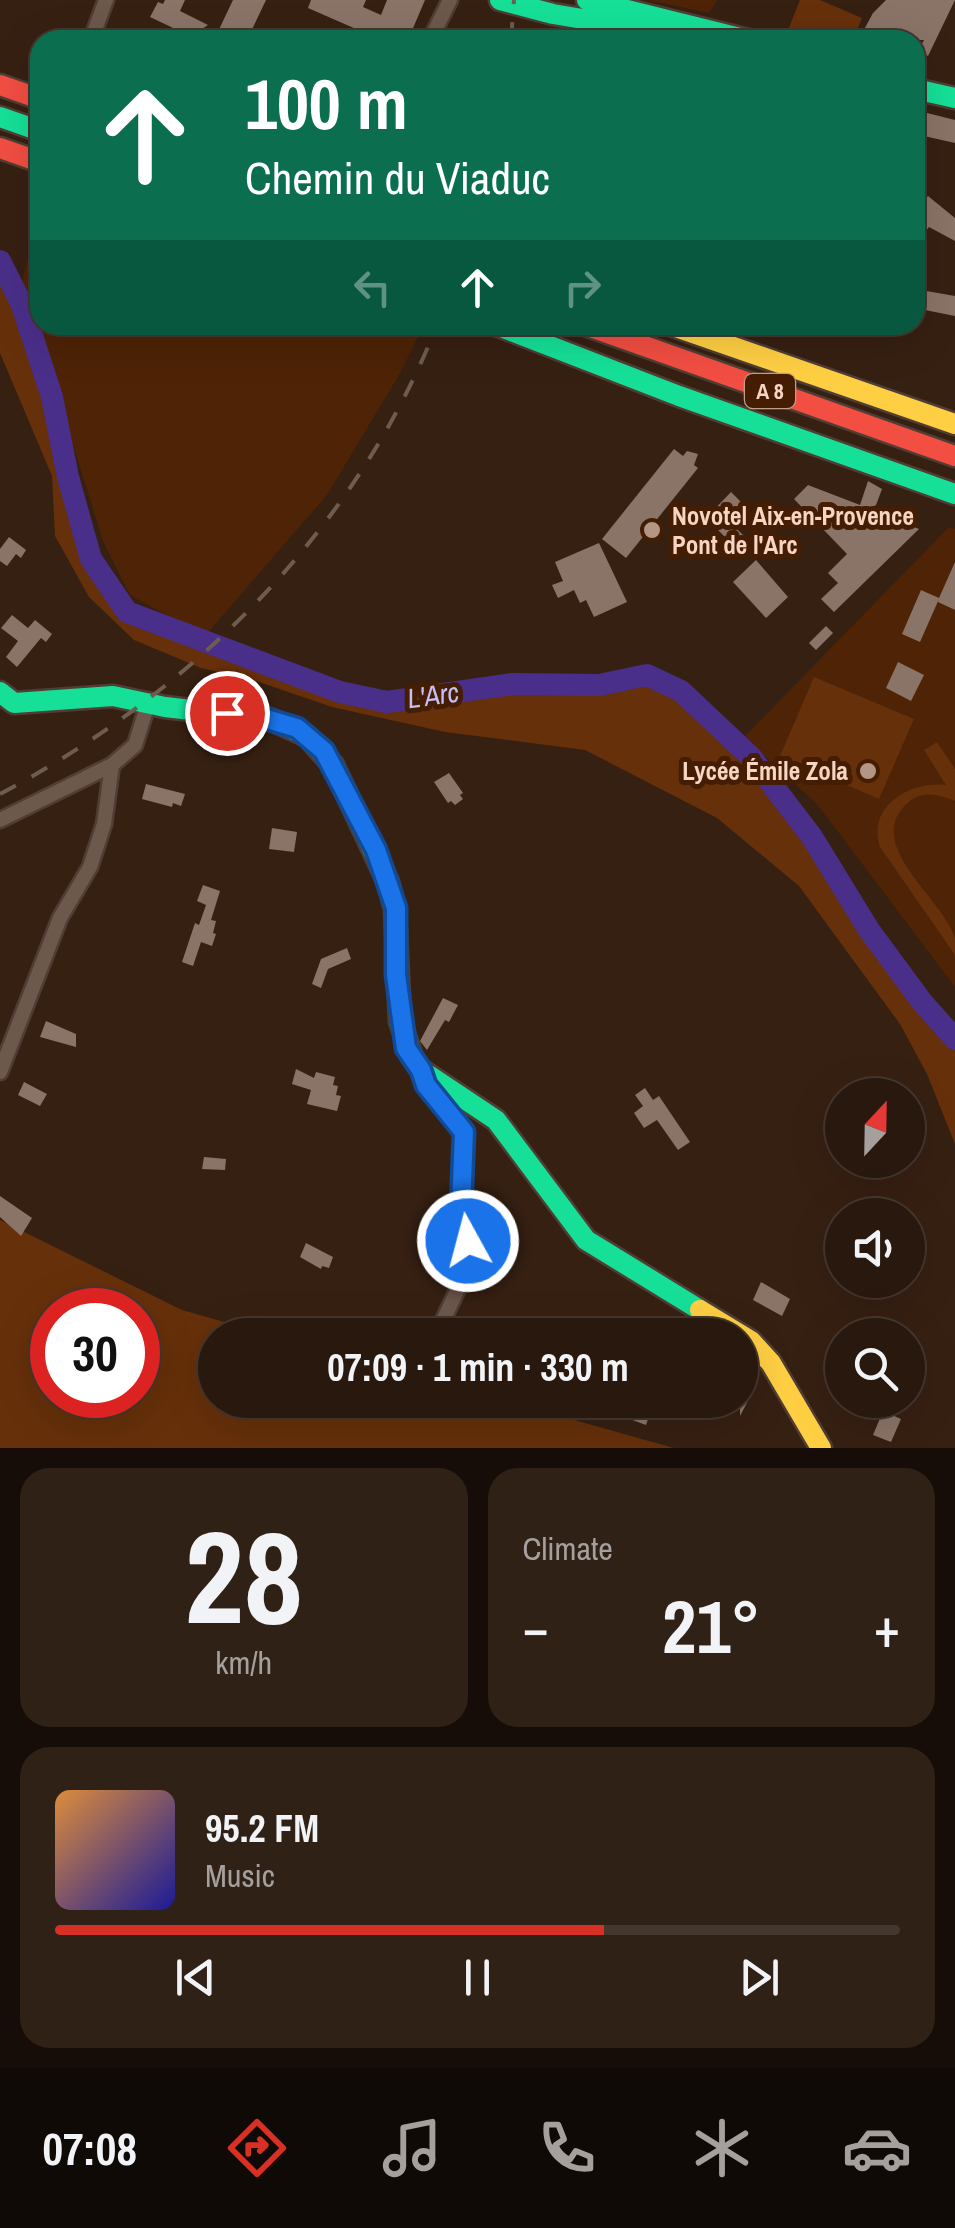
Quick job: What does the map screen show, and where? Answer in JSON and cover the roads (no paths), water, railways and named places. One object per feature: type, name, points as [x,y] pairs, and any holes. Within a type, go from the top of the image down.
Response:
[{"type":"main road","points":[[500,0],[524,7],[591,6],[672,30]]},
{"type":"main road","points":[[524,7],[556,0]]},
{"type":"main road","points":[[564,0],[702,30]]},
{"type":"main road","points":[[925,79],[955,86]]},
{"type":"main road","points":[[0,84],[30,95]]},
{"type":"main road","points":[[925,91],[955,98]]},
{"type":"main road","points":[[0,116],[30,127]]},
{"type":"main road","points":[[0,148],[30,158]]},
{"type":"main road","points":[[522,335],[679,396],[955,494]]},
{"type":"main road","name":"A 8","points":[[613,335],[955,456]]},
{"type":"main road","name":"A 8","points":[[699,335],[955,424]]},
{"type":"main road","points":[[0,692],[14,703],[131,697],[148,704],[257,716],[297,728],[324,751],[376,850],[396,908],[396,975],[406,1048],[421,1070],[496,1120],[586,1240],[616,1262],[751,1341],[772,1363],[821,1448]]},
{"type":"street","points":[[95,30],[106,0]]},
{"type":"street","points":[[435,30],[450,0]]},
{"type":"street","points":[[0,820],[112,766],[135,745],[148,704]]},
{"type":"street","points":[[0,1072],[60,918],[90,867],[104,824],[112,766]]},
{"type":"street","points":[[421,1070],[426,1085],[464,1132],[466,1145],[461,1208],[469,1266],[444,1318]]},
{"type":"waterway","name":"L'Arc","points":[[0,261],[30,330]]},
{"type":"waterway","name":"L'Arc","points":[[32,335],[52,397],[68,477],[91,559],[127,612],[340,692],[387,702],[513,684],[599,685],[647,675],[681,691],[751,757],[812,837],[869,930],[955,1039]]},
{"type":"railway","points":[[512,30],[514,0]]},
{"type":"railway","points":[[0,794],[71,753],[138,707],[202,655],[261,598],[314,537],[362,470],[403,400],[432,335]]},
{"type":"place","name":"Novotel Aix-en-Provence Pont de l'Arc","points":[[652,530]]},
{"type":"place","name":"Lycée Émile Zola","points":[[868,771]]}]
